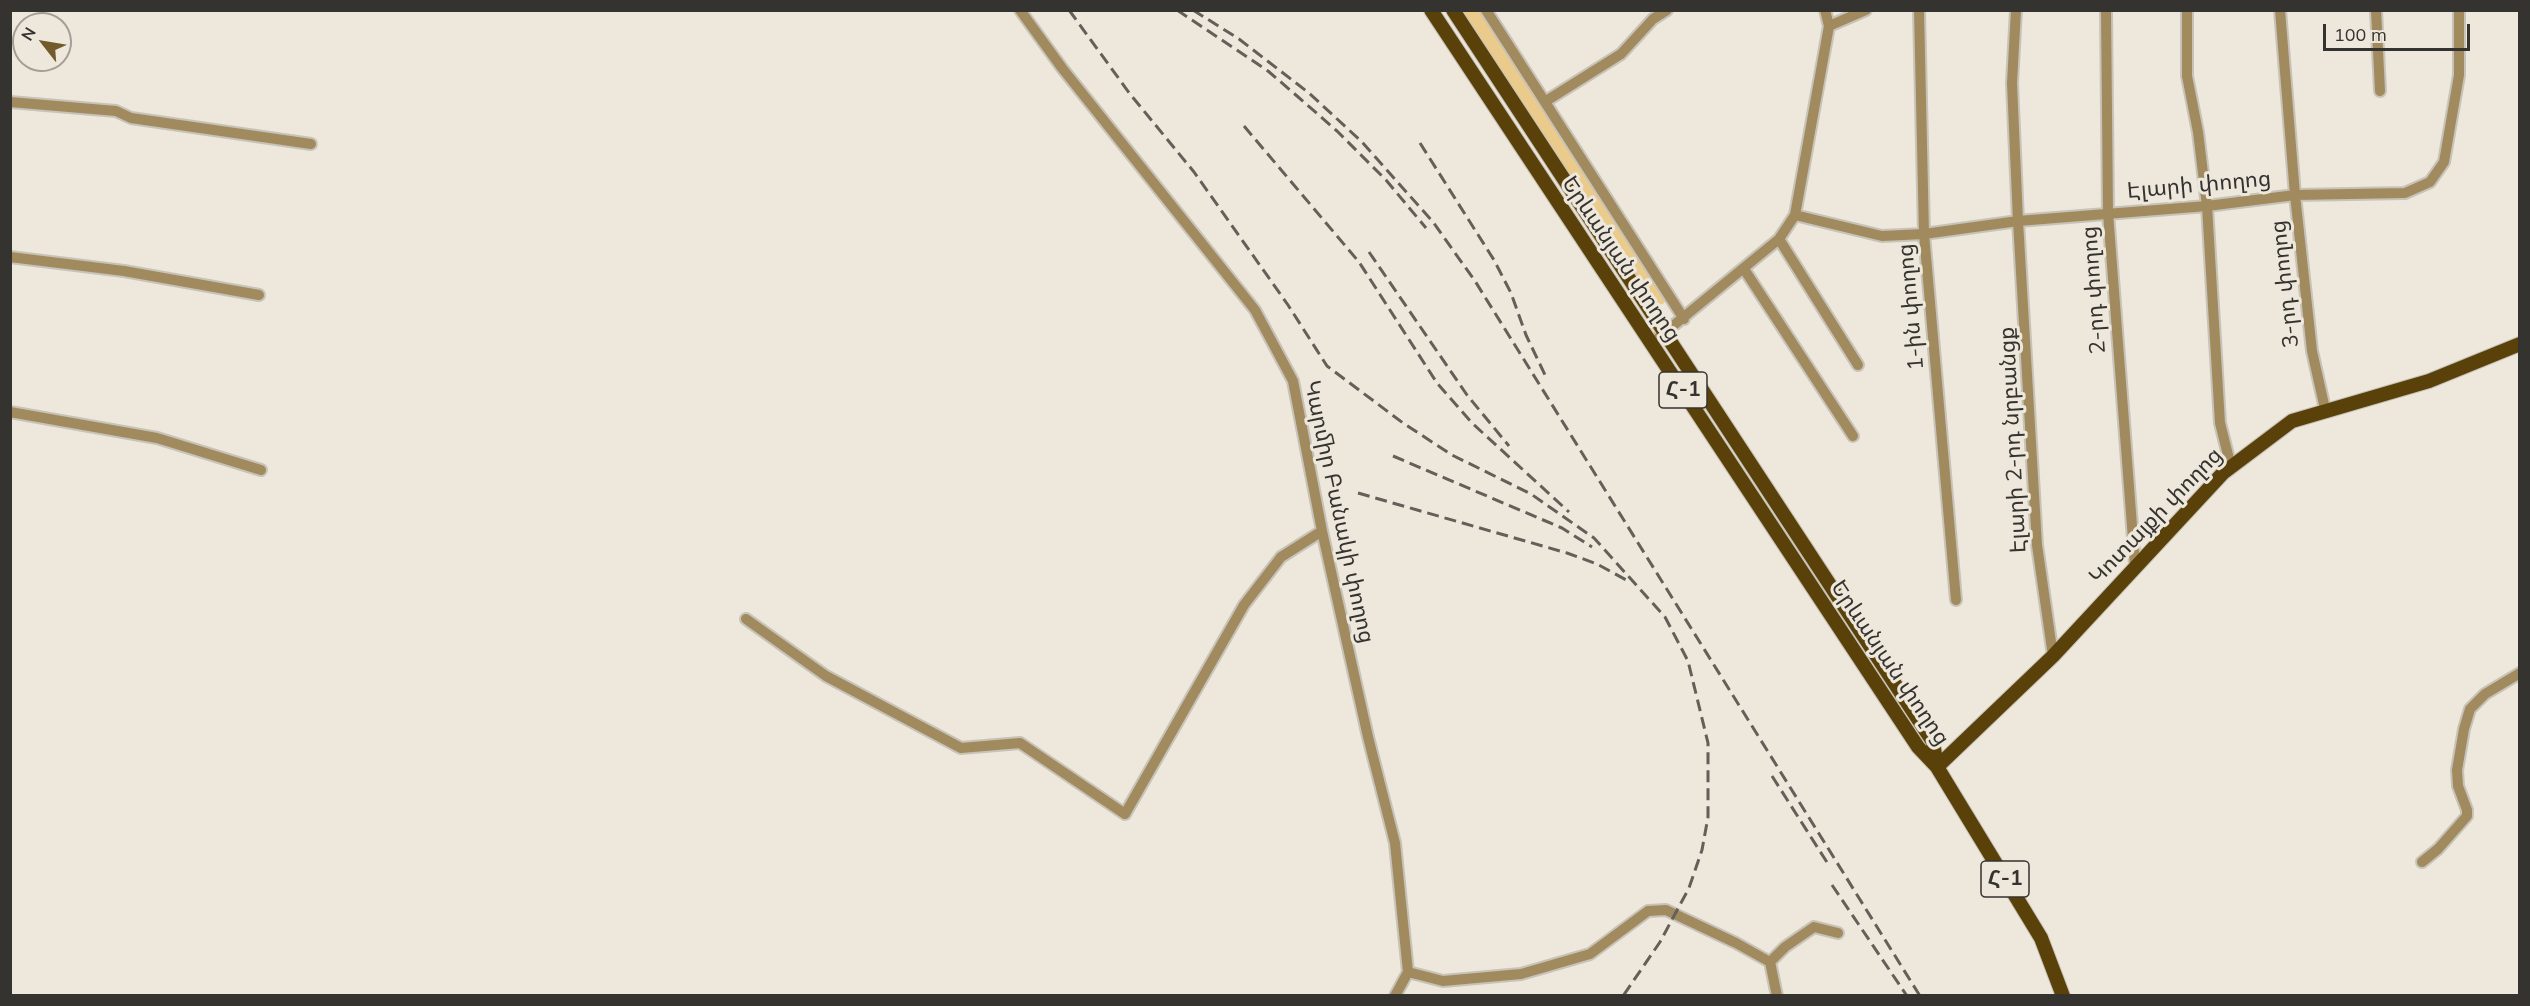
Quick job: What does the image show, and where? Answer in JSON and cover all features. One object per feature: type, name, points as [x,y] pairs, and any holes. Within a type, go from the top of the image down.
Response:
[{"type":"main road","name":"Երևանյան փողոց","points":[[1431,10],[1918,747],[1937,767]]},
{"type":"main road","name":"Երևանյան փողոց","points":[[1453,10],[1933,742],[1937,767]]},
{"type":"main road","name":"Կոտայքի փողոց","points":[[1937,767],[2053,656],[2135,565],[2232,467],[2292,421],[2325,409],[2429,381],[2520,344]]},
{"type":"main road","name":"Հ-1","points":[[1937,767],[2041,938],[2063,996]]},
{"type":"street","name":"Կարմիր Բանակի փողոց","points":[[1020,10],[1062,68],[1255,310],[1293,381],[1322,531],[1368,737],[1395,843],[1408,972]]},
{"type":"street","points":[[1486,10],[1684,319]]},
{"type":"street","points":[[1546,101],[1621,54],[1653,19],[1666,10]]},
{"type":"street","points":[[1652,343],[1779,239],[1795,215],[1829,26],[1825,10]]},
{"type":"street","points":[[1829,26],[1866,10]]},
{"type":"street","name":"1-ին փողոց","points":[[1919,10],[1924,234],[1956,600]]},
{"type":"street","name":"Էլարի 2-րդ նրբանցք","points":[[2016,10],[2012,83],[2037,545],[2053,656]]},
{"type":"street","name":"2-րդ փողոց","points":[[2106,10],[2108,213],[2135,565]]},
{"type":"street","points":[[2187,10],[2187,75],[2198,132],[2207,206],[2220,423],[2232,467]]},
{"type":"street","name":"3-րդ փողոց","points":[[2280,10],[2295,195],[2312,351],[2325,409]]},
{"type":"street","points":[[2376,10],[2380,91]]},
{"type":"street","name":"Էլարի փողոց","points":[[1795,215],[1882,236],[1924,234],[2019,221],[2207,206],[2295,195],[2405,193],[2430,182],[2444,162],[2459,75],[2459,10]]},
{"type":"street","points":[[10,102],[116,111],[131,118],[311,144]]},
{"type":"street","points":[[1779,239],[1858,365]]},
{"type":"street","points":[[10,257],[124,271],[259,295]]},
{"type":"street","points":[[1744,268],[1853,436]]},
{"type":"street","points":[[10,412],[157,438],[261,470]]},
{"type":"street","points":[[746,619],[826,676],[961,748],[1020,743],[1125,814],[1244,605],[1281,557],[1322,531]]},
{"type":"street","points":[[2422,862],[2438,849],[2467,816],[2458,786],[2457,770],[2470,709],[2485,694],[2520,673]]},
{"type":"street","points":[[1395,996],[1408,972],[1443,981],[1521,974],[1590,954],[1648,911],[1666,909],[1770,962],[1777,996]]},
{"type":"street","points":[[1770,962],[1785,947],[1814,927],[1838,933]]},
{"type":"shaded area","points":[[1461,11],[1479,11],[1665,291],[1666,300],[1663,304],[1658,305],[1654,302]]},
{"type":"railway","points":[[1069,10],[1130,94],[1194,172],[1288,305],[1327,366],[1403,423],[1452,455],[1531,494],[1594,538],[1665,617],[1688,661],[1708,743],[1708,817],[1702,850],[1689,888],[1660,942],[1623,996]]},
{"type":"railway","points":[[1177,10],[1268,71],[1337,131],[1386,180],[1426,228]]},
{"type":"railway","points":[[1193,10],[1239,39],[1309,93],[1362,142],[1433,222],[1475,281],[1920,996]]},
{"type":"railway","points":[[1244,126],[1359,262],[1437,383],[1472,423],[1569,512]]},
{"type":"railway","points":[[1420,143],[1494,260],[1511,293],[1526,335],[1547,379]]},
{"type":"railway","points":[[1369,252],[1467,395],[1509,446]]},
{"type":"railway","points":[[1393,456],[1562,528],[1592,547]]},
{"type":"railway","points":[[1358,493],[1567,553],[1597,564],[1628,581]]},
{"type":"railway","points":[[1772,776],[1830,867]]},
{"type":"railway","points":[[1832,885],[1907,996]]}]
